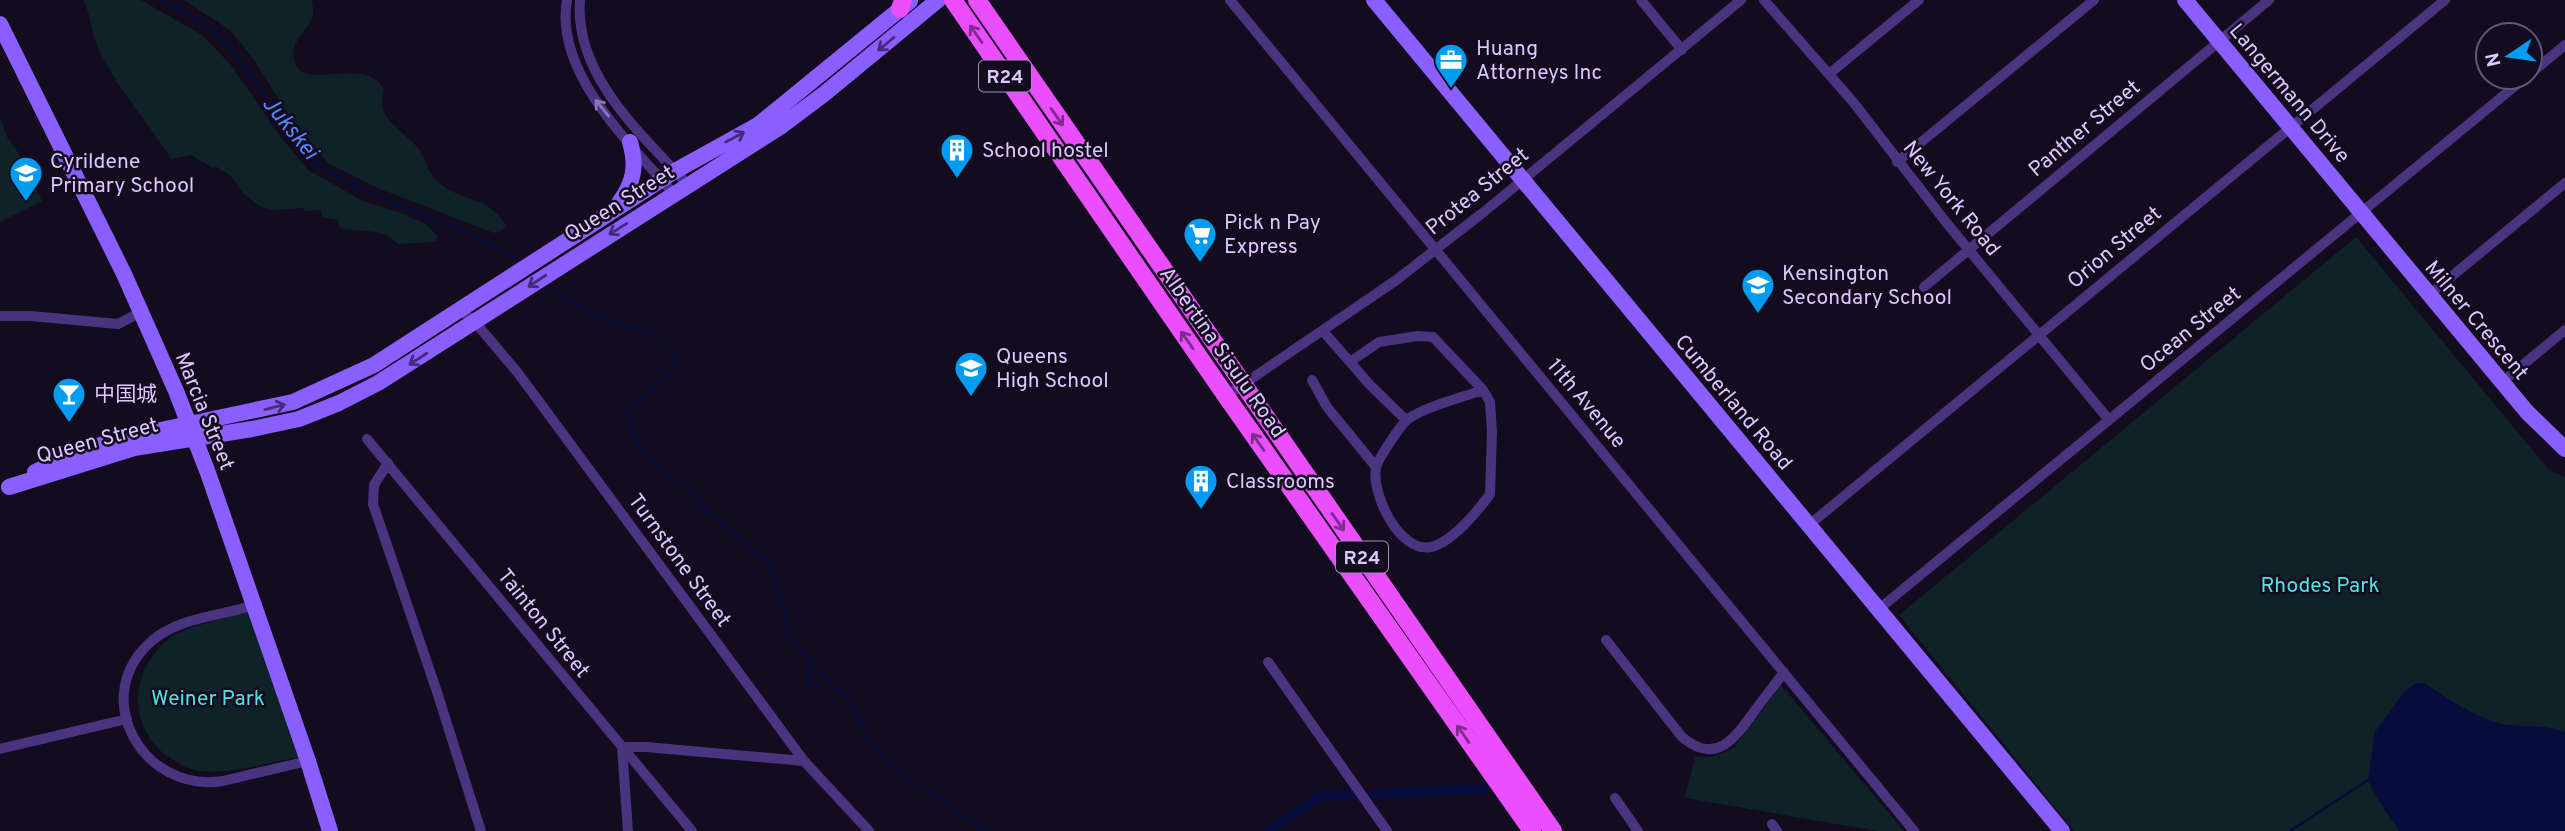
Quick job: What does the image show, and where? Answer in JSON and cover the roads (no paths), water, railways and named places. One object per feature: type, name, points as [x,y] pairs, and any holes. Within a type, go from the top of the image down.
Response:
[{"type":"main road","name":"Queen Street","points":[[5,490],[192,431],[222,417],[249,413],[310,396],[374,365],[461,311],[508,290],[557,258],[681,189],[806,108],[938,0]]},
{"type":"main road","name":"Albertina Sisulu Road","points":[[953,0],[1226,396],[1532,831]]},
{"type":"main road","name":"Albertina Sisulu Road","points":[[977,0],[1553,831]]},
{"type":"main road","name":"Cumberland Road","points":[[1374,0],[2062,831]]},
{"type":"main road","name":"Langermann Drive","points":[[2185,0],[2362,213]]},
{"type":"main road","name":"Queen Street","points":[[557,258],[613,211],[668,175],[766,119],[905,3]]},
{"type":"main road","name":"Marcia Street","points":[[0,25],[141,312],[176,391],[254,605],[330,831]]},
{"type":"main road","points":[[613,211],[628,189],[634,174],[635,162],[630,142]]},
{"type":"main road","name":"Milner Crescent","points":[[2362,213],[2501,382],[2565,449]]},
{"type":"main road","name":"Queen Street","points":[[192,431],[276,425],[339,403],[389,377],[475,322],[508,290]]},
{"type":"main road","points":[[176,391],[200,411],[222,417]]},
{"type":"street","points":[[567,0],[566,26],[575,66],[595,100],[630,142],[681,189]]},
{"type":"street","points":[[580,0],[583,33],[589,54],[606,89],[681,189]]},
{"type":"street","name":"11th Avenue","points":[[1230,0],[1914,831]]},
{"type":"street","points":[[1641,0],[1682,50]]},
{"type":"street","name":"Protea Street","points":[[1226,396],[1323,331],[1435,250],[1741,0]]},
{"type":"street","name":"New York Road","points":[[1764,0],[1854,103],[1897,162],[2109,420]]},
{"type":"street","points":[[1829,74],[1919,0]]},
{"type":"street","points":[[1897,162],[2094,0]]},
{"type":"street","name":"Panther Street","points":[[1924,287],[2269,0]]},
{"type":"street","name":"Orion Street","points":[[1809,525],[2445,0]]},
{"type":"street","name":"Ocean Street","points":[[2544,62],[2565,45]]},
{"type":"street","name":"Ocean Street","points":[[1879,610],[2509,91]]},
{"type":"street","points":[[2429,295],[2565,183]]},
{"type":"street","name":"Turnstone Street","points":[[461,311],[475,322],[518,373],[804,761],[870,831]]},
{"type":"street","points":[[0,316],[31,316],[113,324],[121,323],[141,312]]},
{"type":"street","points":[[2501,382],[2565,330]]},
{"type":"street","points":[[1323,331],[1406,420]]},
{"type":"street","points":[[1312,380],[1326,407],[1376,467],[1382,508],[1403,535],[1420,548],[1430,548],[1446,541],[1490,494],[1492,432],[1489,402],[1483,390],[1437,340],[1429,336],[1379,342],[1350,362]]},
{"type":"street","points":[[1376,467],[1406,420],[1483,390]]},
{"type":"street","name":"Tainton Street","points":[[367,439],[692,831]]},
{"type":"street","points":[[388,463],[374,485],[373,504],[481,831]]},
{"type":"street","points":[[254,605],[180,625],[153,640],[139,654],[128,680],[124,699],[127,719],[135,741],[153,762],[172,775],[189,781],[210,783],[308,761]]},
{"type":"street","points":[[1606,640],[1682,737],[1698,748],[1721,747],[1734,739],[1784,672]]},
{"type":"street","points":[[1268,662],[1387,831]]},
{"type":"street","points":[[0,749],[127,719]]},
{"type":"street","points":[[628,831],[622,747],[804,761]]},
{"type":"street","points":[[1615,798],[1638,831]]},
{"type":"waterway","name":"Jukskei","points":[[162,0],[202,24],[230,49],[253,78],[294,141],[314,161],[363,190],[470,234],[520,262]]},
{"type":"waterway","points":[[547,284],[595,316],[616,325],[655,333],[671,346],[676,361],[673,371],[630,410],[630,427],[639,449],[661,470],[689,488],[709,512],[770,565],[786,611],[788,630],[797,646],[817,670],[848,698],[865,732],[887,763],[986,831]]},
{"type":"waterway","points":[[809,693],[810,664]]},
{"type":"waterway","points":[[2290,831],[2368,780]]},
{"type":"waterway","points":[[1373,794],[1483,789]]},
{"type":"waterway","points":[[1269,831],[1321,796],[1352,795]]},
{"type":"place","name":"Huang Attorneys Inc","points":[[1451,90]]},
{"type":"place","name":"School hostel","points":[[957,180]]},
{"type":"place","name":"Cyrildene Primary School","points":[[26,203]]},
{"type":"place","name":"Pick n Pay Express","points":[[1200,264]]},
{"type":"place","name":"Kensington Secondary School","points":[[1758,315]]},
{"type":"place","name":"Queens High School","points":[[971,398]]},
{"type":"place","name":"中国城","points":[[69,424]]},
{"type":"place","name":"Classrooms","points":[[1201,511]]},
{"type":"park label","name":"Rhodes Park","points":[[2320,585]]},
{"type":"park label","name":"Weiner Park","points":[[208,698]]}]
